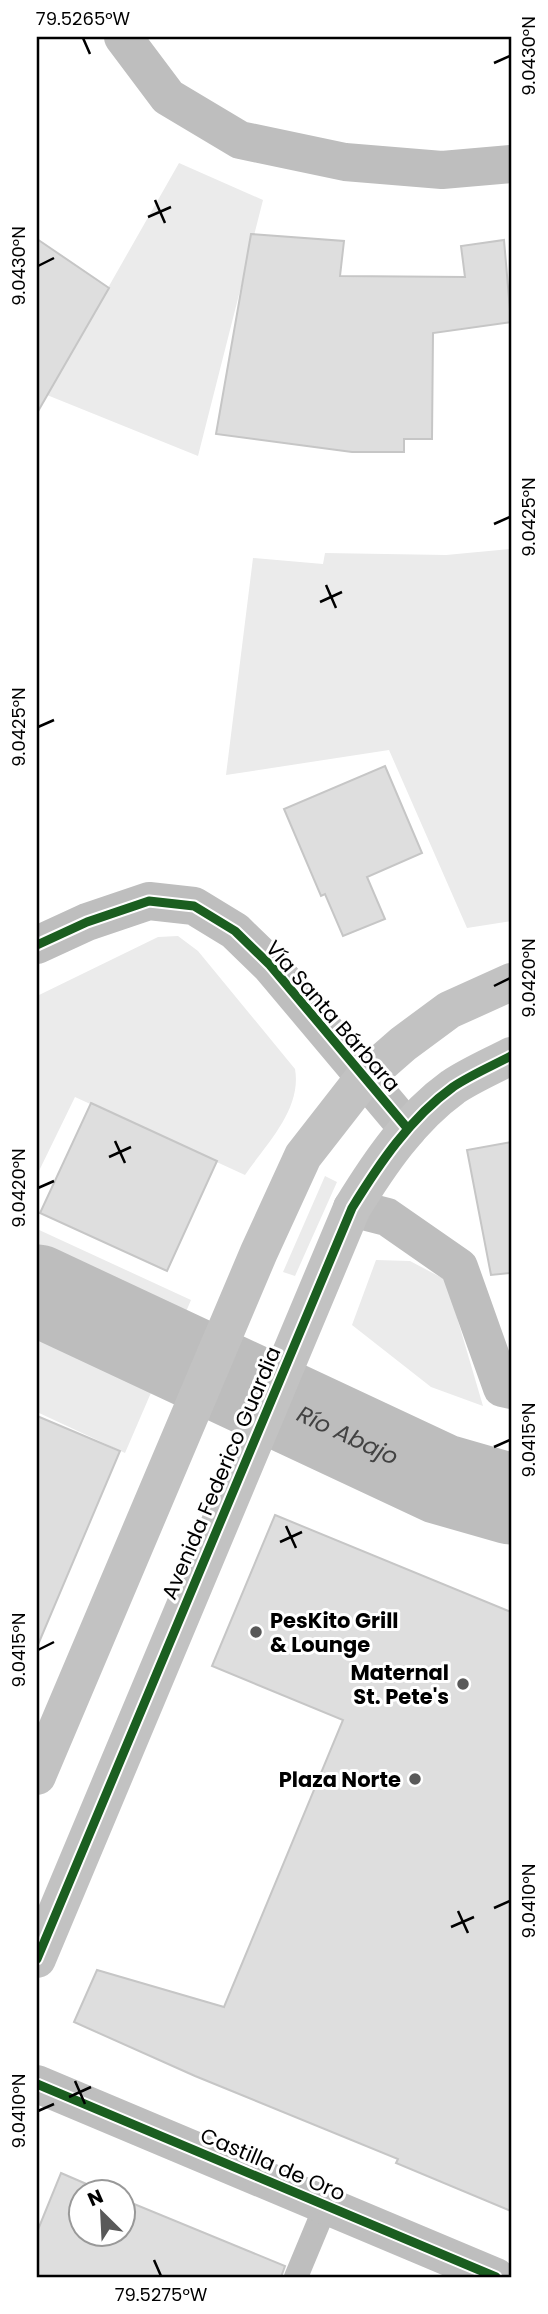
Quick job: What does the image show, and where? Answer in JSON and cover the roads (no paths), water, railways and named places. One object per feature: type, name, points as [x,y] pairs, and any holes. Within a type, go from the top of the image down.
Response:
[{"type":"street","points":[[123,37],[167,97],[240,140],[345,162],[442,170],[511,164]]},
{"type":"street","name":"Vía Santa Bárbara","points":[[37,945],[87,922],[149,901],[194,906],[235,931],[270,965],[363,1079],[408,1129]]},
{"type":"street","points":[[37,1776],[259,1252],[303,1156],[363,1079],[403,1044],[449,1010],[511,982]]},
{"type":"street","name":"Avenida Federico Guardia","points":[[38,1951],[352,1208],[377,1166],[408,1129],[453,1087],[511,1056]]},
{"type":"street","points":[[352,1208],[387,1217],[459,1267],[502,1388],[511,1390]]},
{"type":"street","name":"Castilla de Oro","points":[[37,2084],[496,2277]]},
{"type":"lane","points":[[296,2277],[326,2205]]},
{"type":"waterway","name":"Río Abajo","points":[[37,1290],[441,1479],[511,1499]]},
{"type":"place","name":"PesKito Grill & Lounge","points":[[256,1632]]},
{"type":"place","name":"Maternal St. Pete's","points":[[463,1684]]},
{"type":"place","name":"Plaza Norte","points":[[415,1779]]}]
